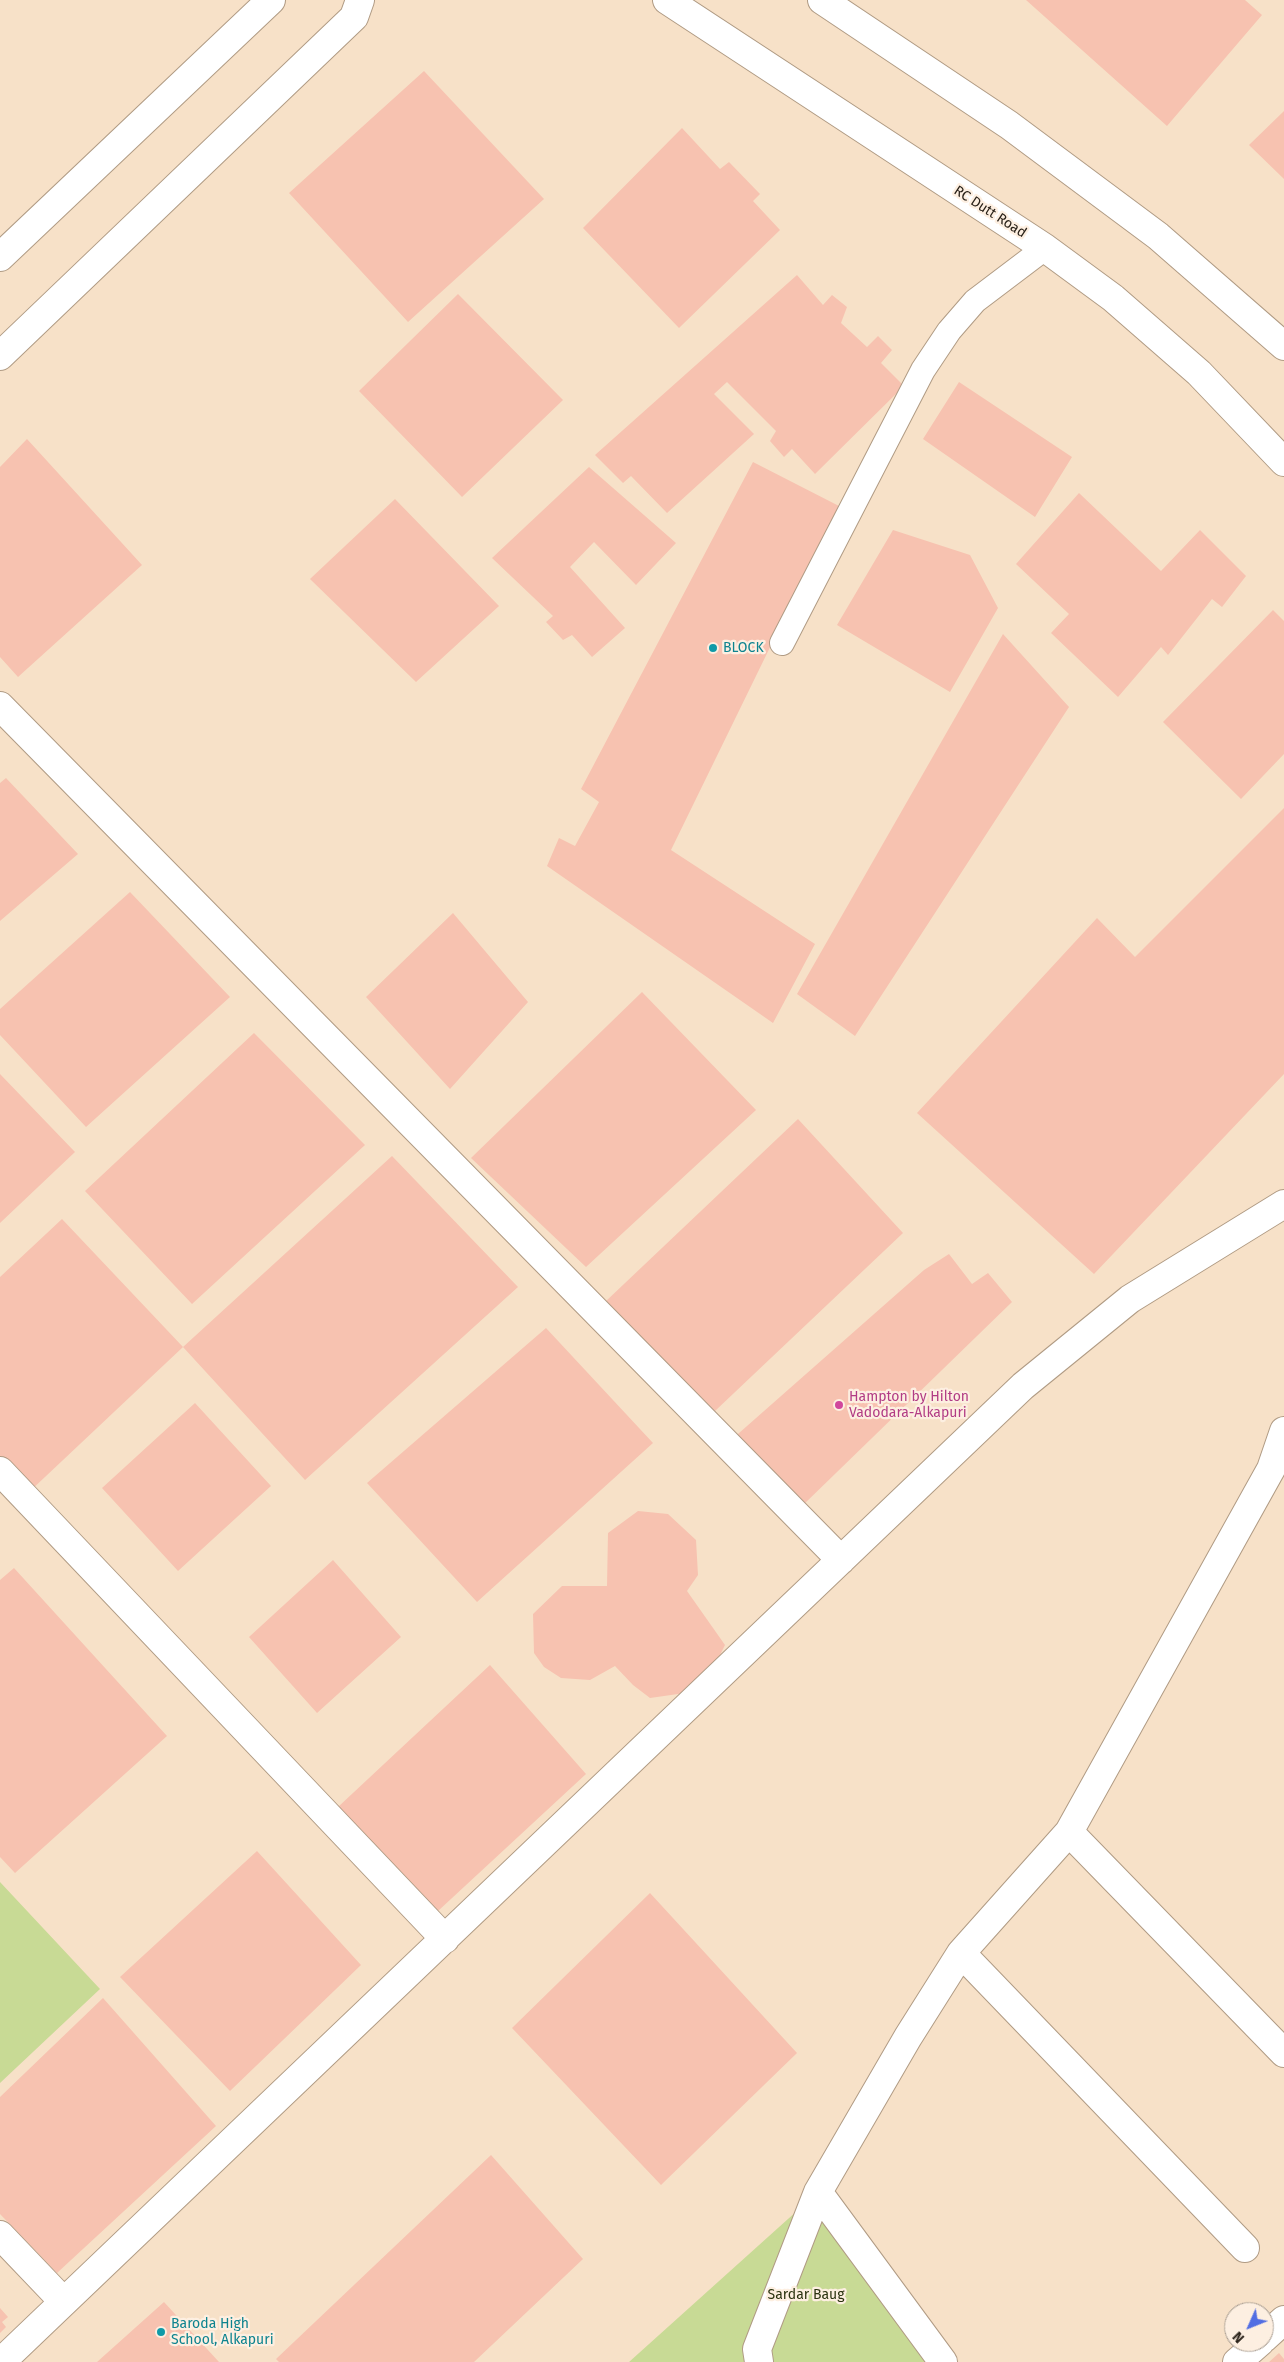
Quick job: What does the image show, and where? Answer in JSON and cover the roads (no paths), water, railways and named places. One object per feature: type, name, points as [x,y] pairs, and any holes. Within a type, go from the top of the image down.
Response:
[{"type":"street","points":[[0,257],[271,0]]},
{"type":"street","points":[[0,356],[354,17],[360,0]]},
{"type":"street","name":"RC Dutt Road","points":[[667,0],[1045,248],[1113,298],[1199,373],[1284,462]]},
{"type":"street","points":[[822,0],[1009,125],[1158,236],[1284,346]]},
{"type":"street","points":[[0,706],[841,1560]]},
{"type":"street","points":[[1,2362],[1023,1386],[1122,1305],[1284,1204]]},
{"type":"street","points":[[759,2362],[757,2349],[818,2192],[908,2037],[961,1953],[1069,1832],[1271,1468],[1284,1431]]},
{"type":"street","points":[[0,1471],[445,1939]]},
{"type":"street","points":[[1069,1832],[1284,2054]]},
{"type":"street","points":[[961,1953],[1245,2248]]},
{"type":"street","points":[[818,2192],[943,2362]]},
{"type":"street","points":[[0,2235],[64,2302]]},
{"type":"street","points":[[1274,2329],[1284,2320]]},
{"type":"street","points":[[1237,2362],[1248,2352]]},
{"type":"lane","points":[[782,643],[923,370],[950,331],[975,301],[1045,248]]},
{"type":"place","name":"BLOCK","points":[[713,648]]},
{"type":"place","name":"Hampton by Hilton Vadodara-Alkapuri","points":[[839,1405]]},
{"type":"place","name":"Baroda High School, Alkapuri","points":[[161,2332]]},
{"type":"park label","name":"Sardar Baug","points":[[806,2295]]}]
